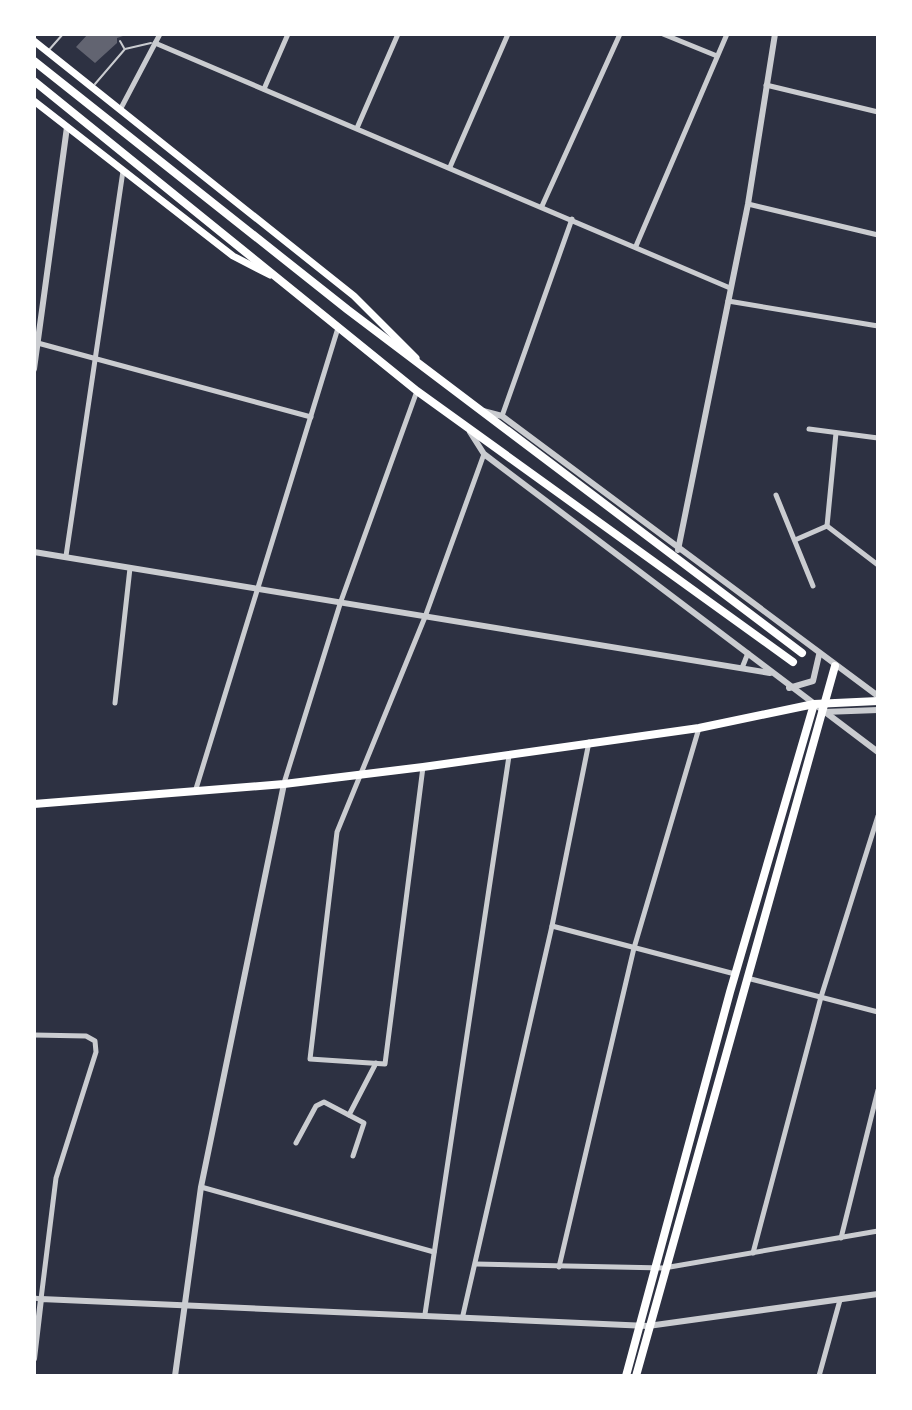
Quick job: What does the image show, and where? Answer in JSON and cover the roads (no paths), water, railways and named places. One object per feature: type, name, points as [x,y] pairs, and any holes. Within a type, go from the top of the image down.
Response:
[{"type":"main road","points":[[34,41],[354,296],[426,368]]},
{"type":"main road","points":[[34,61],[478,410],[802,653]]},
{"type":"main road","points":[[34,81],[417,391],[793,662]]},
{"type":"main road","points":[[34,101],[233,256],[289,285]]},
{"type":"main road","points":[[636,1376],[835,666]]},
{"type":"main road","points":[[34,804],[284,784],[423,767],[699,728],[814,704],[824,708],[878,698]]},
{"type":"main road","points":[[626,1376],[652,1268],[814,704]]},
{"type":"main road","points":[[735,974],[746,977]]},
{"type":"street","points":[[120,110],[160,34]]},
{"type":"street","points":[[264,89],[288,34]]},
{"type":"street","points":[[357,128],[398,34]]},
{"type":"street","points":[[450,167],[508,34]]},
{"type":"street","points":[[542,206],[620,34]]},
{"type":"street","points":[[663,34],[717,56]]},
{"type":"street","points":[[636,246],[727,34]]},
{"type":"street","points":[[678,550],[748,204],[775,34]]},
{"type":"street","points":[[155,43],[730,288]]},
{"type":"street","points":[[765,85],[878,112]]},
{"type":"street","points":[[34,369],[67,127]]},
{"type":"street","points":[[66,556],[123,171]]},
{"type":"street","points":[[748,204],[878,235]]},
{"type":"street","points":[[502,416],[572,219]]},
{"type":"street","points":[[727,300],[878,326]]},
{"type":"street","points":[[195,792],[339,327]]},
{"type":"street","points":[[36,342],[311,417]]},
{"type":"street","points":[[175,1376],[201,1187],[284,784],[341,601],[417,391]]},
{"type":"street","points":[[478,410],[502,416],[878,698]]},
{"type":"street","points":[[809,429],[878,438]]},
{"type":"street","points":[[468,430],[484,454],[814,704]]},
{"type":"street","points":[[827,526],[836,433]]},
{"type":"street","points":[[423,767],[385,1064],[310,1059],[337,832],[425,617],[484,454]]},
{"type":"street","points":[[776,495],[813,586]]},
{"type":"street","points":[[795,540],[827,526]]},
{"type":"street","points":[[827,526],[878,565]]},
{"type":"street","points":[[34,552],[770,673]]},
{"type":"street","points":[[115,703],[130,568]]},
{"type":"street","points":[[742,668],[748,653]]},
{"type":"street","points":[[789,688],[813,681],[819,654]]},
{"type":"street","points":[[824,708],[878,710]]},
{"type":"street","points":[[824,708],[878,752]]},
{"type":"street","points":[[559,1267],[634,948],[699,728]]},
{"type":"street","points":[[463,1315],[552,926],[589,742]]},
{"type":"street","points":[[425,1314],[509,756]]},
{"type":"street","points":[[753,1253],[821,997],[878,816]]},
{"type":"street","points":[[552,926],[735,974]]},
{"type":"street","points":[[746,977],[878,1012]]},
{"type":"street","points":[[34,1035],[86,1036],[95,1041],[96,1052],[56,1178],[38,1298],[34,1359]]},
{"type":"street","points":[[349,1115],[376,1063]]},
{"type":"street","points":[[841,1238],[878,1090]]},
{"type":"street","points":[[296,1143],[321,1103],[361,1120],[365,1127],[353,1156]]},
{"type":"street","points":[[201,1187],[434,1252]]},
{"type":"street","points":[[476,1264],[664,1268],[878,1231]]},
{"type":"street","points":[[38,1298],[463,1315],[648,1326],[878,1294]]},
{"type":"street","points":[[819,1376],[840,1300]]},
{"type":"lane","points":[[47,52],[63,34]]},
{"type":"lane","points":[[120,41],[125,49]]},
{"type":"lane","points":[[92,88],[125,49],[140,43],[155,43]]}]
